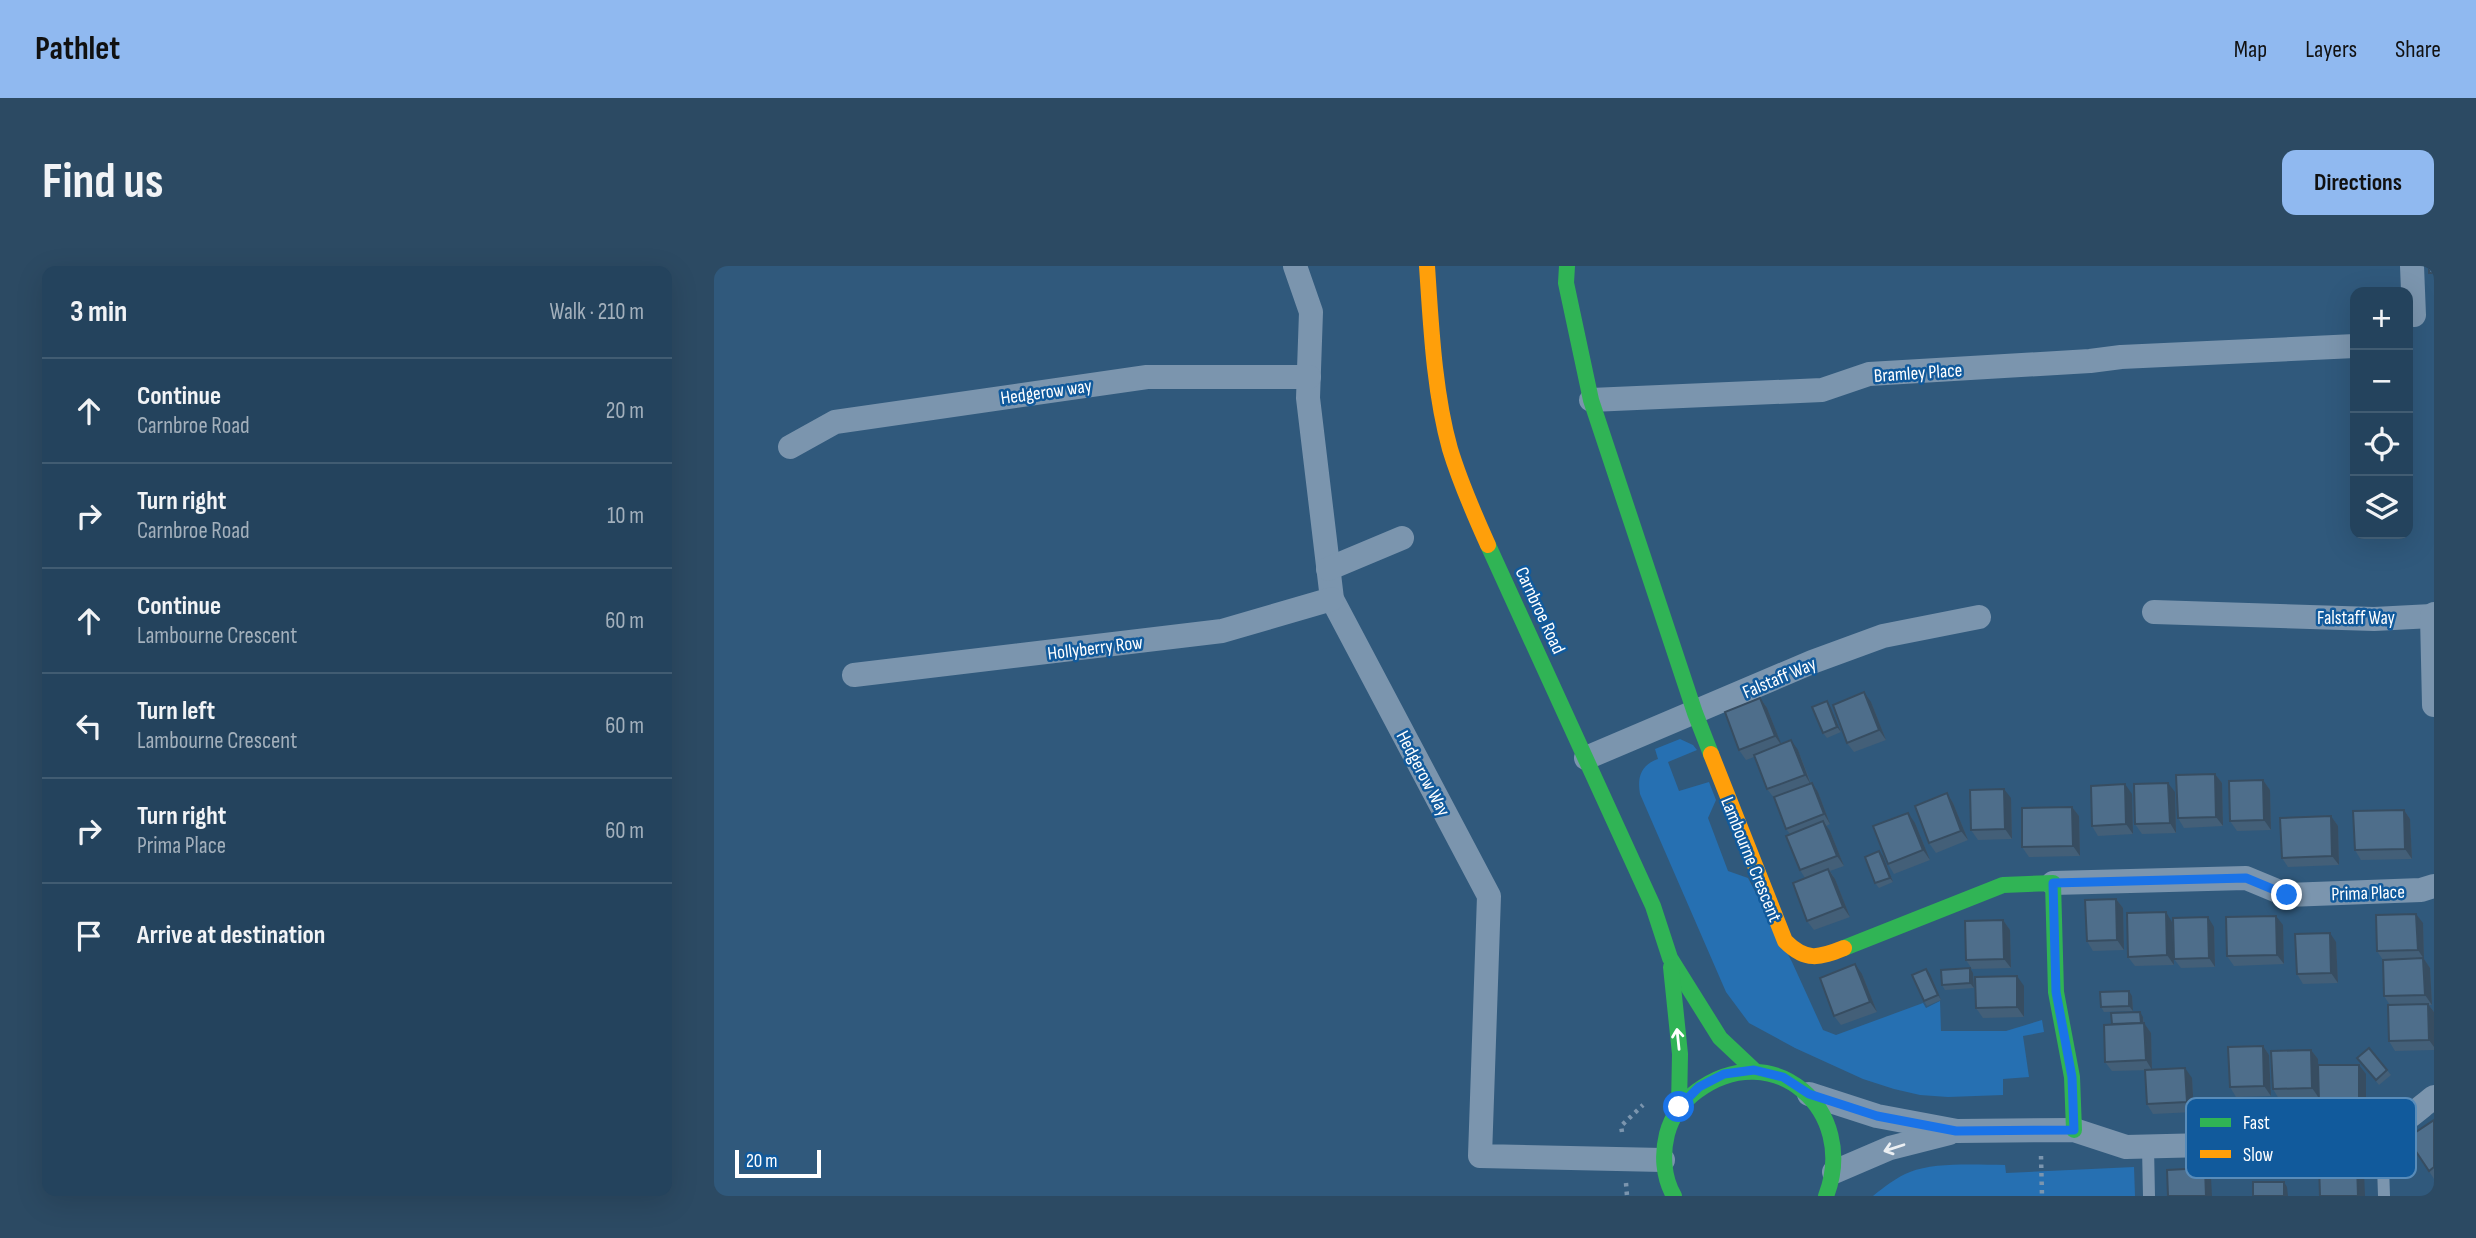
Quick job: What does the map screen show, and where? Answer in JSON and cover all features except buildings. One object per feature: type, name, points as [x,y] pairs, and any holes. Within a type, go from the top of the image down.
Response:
[{"type":"street","name":"Hedgerow Way","points":[[1295,266],[1311,312],[1308,387],[1332,599],[1489,896],[1480,1156],[1663,1160]]},
{"type":"street","name":"Carnbroe Road","points":[[1427,266],[1434,358],[1450,448],[1474,514],[1653,906],[1670,958],[1680,1054],[1679,1107]]},
{"type":"street","name":"Lambourne Crescent","points":[[1567,266],[1566,283],[1591,400],[1695,713],[1785,941],[1794,951],[1809,957],[1822,957],[2003,885],[2053,883]]},
{"type":"street","points":[[2412,266],[2419,320]]},
{"type":"street","name":"Bramley Place","points":[[1591,400],[1822,390],[1869,374],[2121,357],[2350,346]]},
{"type":"street","name":"Hedgerow way","points":[[790,446],[835,422],[1147,377],[1308,387]]},
{"type":"street","points":[[1328,569],[1402,538]]},
{"type":"street","name":"Hollyberry Row","points":[[854,675],[1222,631],[1332,599]]},
{"type":"street","name":"Falstaff Way","points":[[2154,612],[2374,620],[2433,615]]},
{"type":"street","points":[[2433,615],[2434,705]]},
{"type":"street","name":"Falstaff Way","points":[[1586,758],[1812,662],[1883,636],[1979,617]]},
{"type":"street","name":"Prima Place","points":[[2053,883],[2246,878],[2287,895],[2421,890],[2434,886]]},
{"type":"street","points":[[2053,883],[2056,992],[2072,1077],[2074,1130]]},
{"type":"street","name":"Carnbroe Road","points":[[1670,958],[1720,1038],[1754,1070]]},
{"type":"street","name":"Carnbroe Road","points":[[1674,1196],[1663,1160],[1666,1132],[1679,1107],[1699,1087],[1724,1074],[1754,1070],[1783,1077],[1809,1094],[1827,1118],[1835,1147],[1834,1172],[1826,1196]]},
{"type":"street","points":[[1809,1094],[1877,1116],[1956,1131],[2074,1130],[2126,1147],[2186,1145]]},
{"type":"street","points":[[2416,1110],[2434,1097]]},
{"type":"street","points":[[1834,1172],[1890,1148],[1956,1131]]},
{"type":"lane","points":[[2148,1146],[2149,1196]]},
{"type":"lane","points":[[2383,1178],[2384,1196]]},
{"type":"path","points":[[2041,1130],[2042,1196]]},
{"type":"shaded area","points":[[1680,739],[1697,750],[1668,762],[1679,791],[1709,782],[1716,800],[1708,818],[1728,871],[1748,878],[1792,962],[1823,1030],[1836,1035],[1923,1003],[1926,1008],[1940,1001],[1941,1031],[2006,1031],[2042,1020],[2044,1032],[2023,1036],[2029,1077],[2003,1079],[2003,1095],[1920,1095],[1863,1079],[1795,1048],[1749,1023],[1726,992],[1640,794],[1639,782],[1644,768],[1658,759],[1655,749]]},
{"type":"shaded area","points":[[1956,1165],[2005,1165],[2006,1173],[2134,1167],[2135,1196],[1873,1196],[1900,1177],[1920,1169]]},
{"type":"traffic: fast","points":[[1567,266],[1566,283],[1591,400],[1711,754]]},
{"type":"traffic: fast","points":[[1488,545],[1653,906],[1670,958],[1720,1038],[1754,1070]]},
{"type":"traffic: fast","points":[[1844,948],[2003,885],[2053,883],[2056,992],[2072,1077],[2074,1130]]},
{"type":"traffic: fast","points":[[1671,967],[1680,1054],[1679,1107]]},
{"type":"traffic: fast","points":[[1674,1196],[1666,1173],[1664,1149],[1669,1127],[1682,1104],[1697,1091],[1726,1076],[1754,1072],[1780,1077],[1802,1090],[1820,1110],[1830,1135],[1833,1164],[1826,1196]]},
{"type":"traffic: slow","points":[[1427,266],[1440,405],[1458,474],[1488,545]]},
{"type":"traffic: slow","points":[[1711,754],[1785,941],[1800,952],[1813,956],[1844,948]]},
{"type":"route","points":[[1679,1107],[1699,1087],[1724,1074],[1754,1070],[1783,1077],[1809,1094],[1877,1116],[1956,1131],[2074,1130],[2072,1077],[2056,992],[2053,883],[2246,878],[2287,895]]}]
